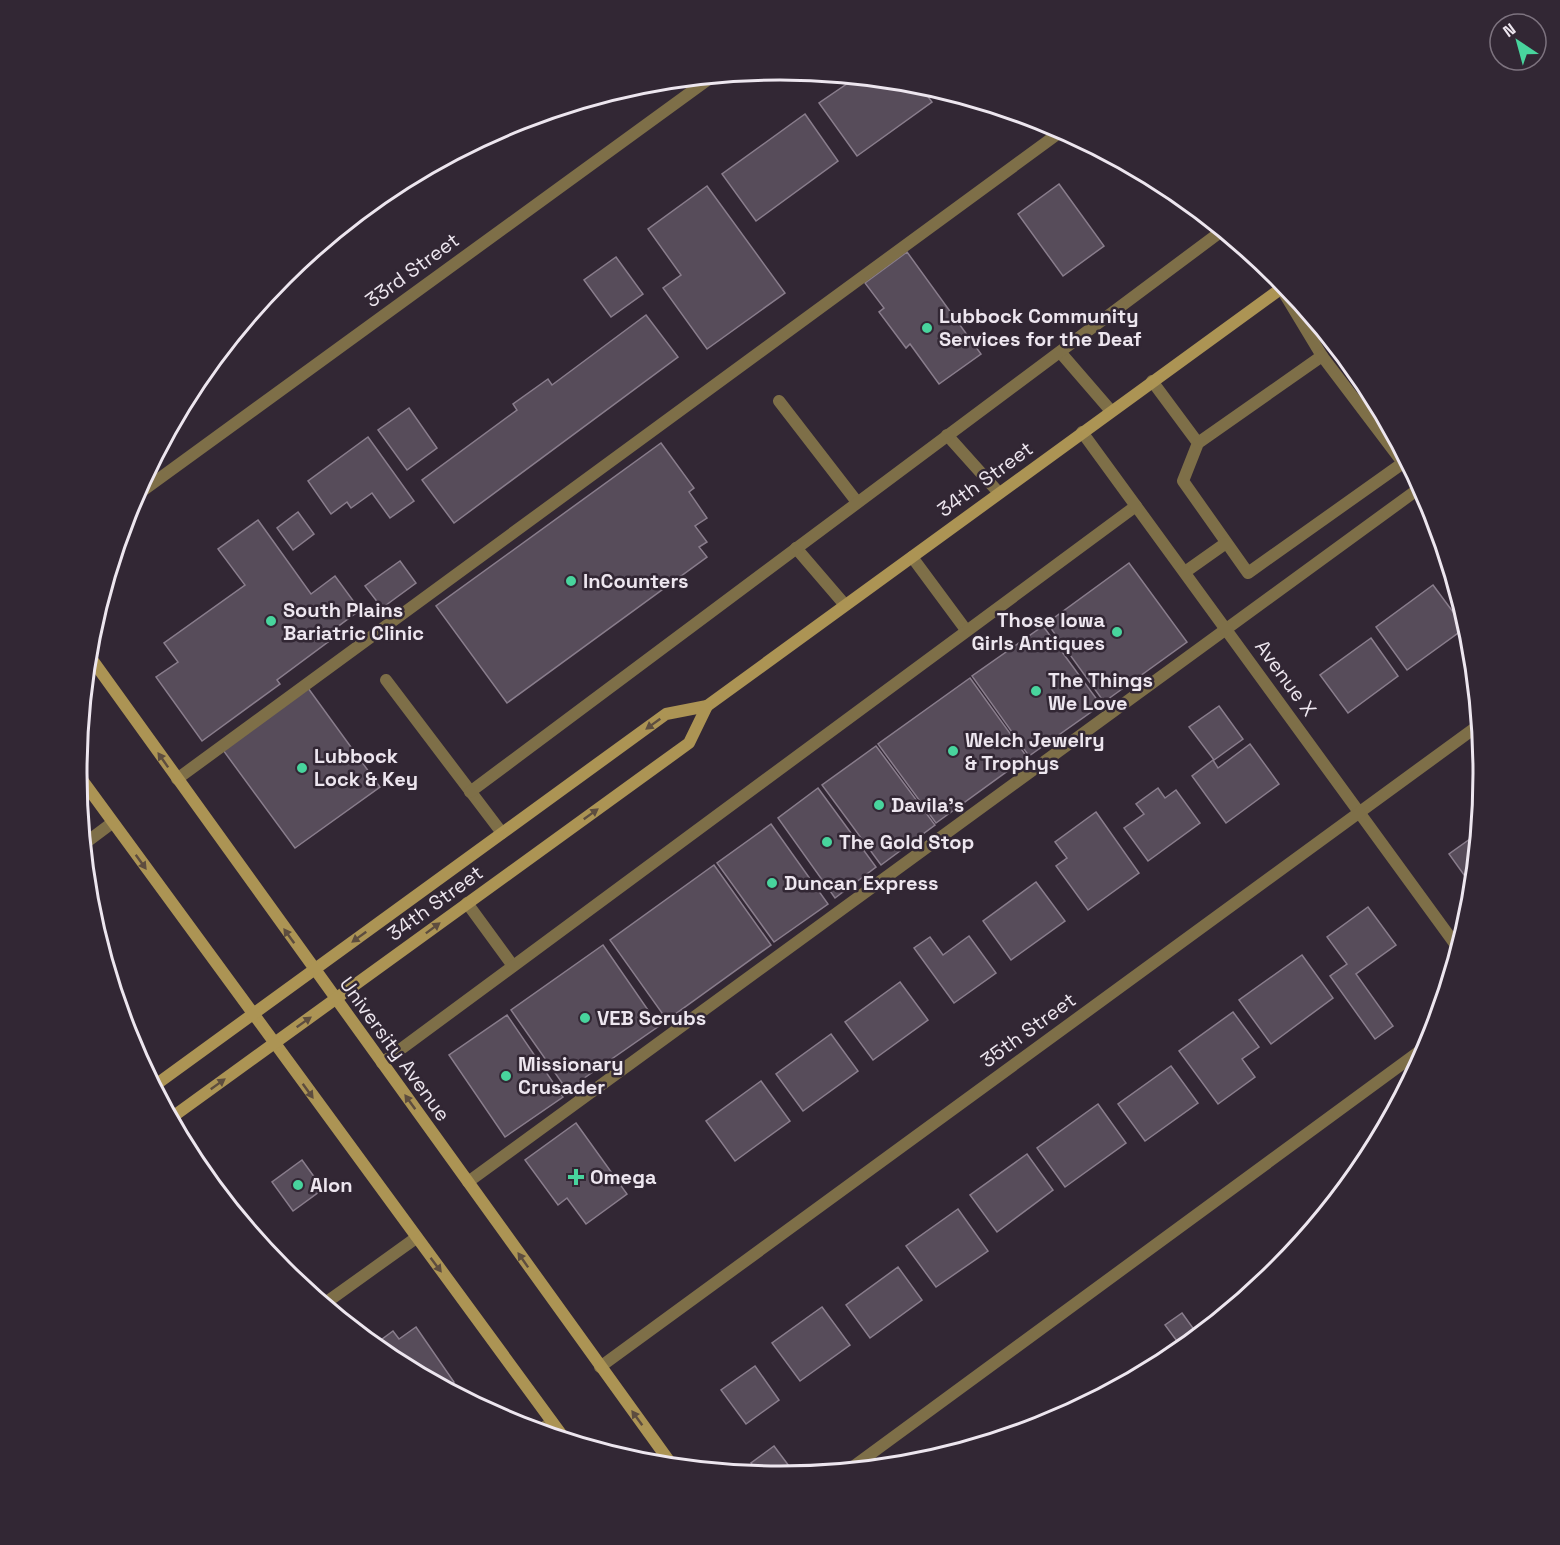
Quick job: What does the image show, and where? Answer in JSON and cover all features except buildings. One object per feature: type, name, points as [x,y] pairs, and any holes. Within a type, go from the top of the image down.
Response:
[{"type":"main road","name":"34th Street","points":[[160,1082],[666,714],[707,706],[1278,291]]},
{"type":"main road","name":"University Avenue","points":[[96,665],[313,970],[665,1456]]},
{"type":"main road","name":"34th Street","points":[[177,1114],[688,743],[707,706]]},
{"type":"main road","points":[[87,788],[557,1429]]},
{"type":"street","name":"33rd Street","points":[[149,486],[702,84]]},
{"type":"street","points":[[177,779],[1054,136]]},
{"type":"street","points":[[470,792],[1217,235]]},
{"type":"street","points":[[1297,311],[1322,356],[1395,454]]},
{"type":"street","points":[[1059,352],[1111,411]]},
{"type":"street","points":[[1322,356],[1198,443],[1183,481],[1226,543],[1248,573],[1401,465]]},
{"type":"street","points":[[1152,381],[1198,443]]},
{"type":"street","points":[[779,401],[857,502]]},
{"type":"street","name":"Avenue X","points":[[1082,432],[1452,940]]},
{"type":"street","points":[[947,435],[999,493]]},
{"type":"street","points":[[468,1182],[1414,492]]},
{"type":"street","points":[[382,1063],[1137,506]]},
{"type":"street","points":[[1185,572],[1226,543]]},
{"type":"street","points":[[796,548],[845,605]]},
{"type":"street","points":[[912,557],[966,630]]},
{"type":"street","points":[[386,680],[501,833]]},
{"type":"street","name":"35th Street","points":[[600,1367],[1472,730]]},
{"type":"street","points":[[90,839],[112,823]]},
{"type":"street","points":[[467,903],[513,966]]},
{"type":"street","points":[[861,1461],[1412,1057]]},
{"type":"street","points":[[330,1300],[416,1238]]},
{"type":"street","points":[[547,1425],[552,1422]]},
{"type":"place","name":"Lubbock Community Services for the Deaf","points":[[927,328]]},
{"type":"place","name":"InCounters","points":[[571,581]]},
{"type":"place","name":"South Plains Bariatric Clinic","points":[[271,621]]},
{"type":"place","name":"Those Iowa Girls Antiques","points":[[1117,632]]},
{"type":"place","name":"The Things We Love","points":[[1036,691]]},
{"type":"place","name":"Welch Jewelry & Trophys","points":[[953,751]]},
{"type":"place","name":"Lubbock Lock & Key","points":[[302,768]]},
{"type":"place","name":"Davila's","points":[[879,805]]},
{"type":"place","name":"The Gold Stop","points":[[827,842]]},
{"type":"place","name":"Duncan Express","points":[[772,883]]},
{"type":"place","name":"VEB Scrubs","points":[[585,1018]]},
{"type":"place","name":"Missionary Crusader","points":[[506,1076]]},
{"type":"place","name":"Omega","points":[[576,1177]]},
{"type":"place","name":"Alon","points":[[298,1185]]}]
